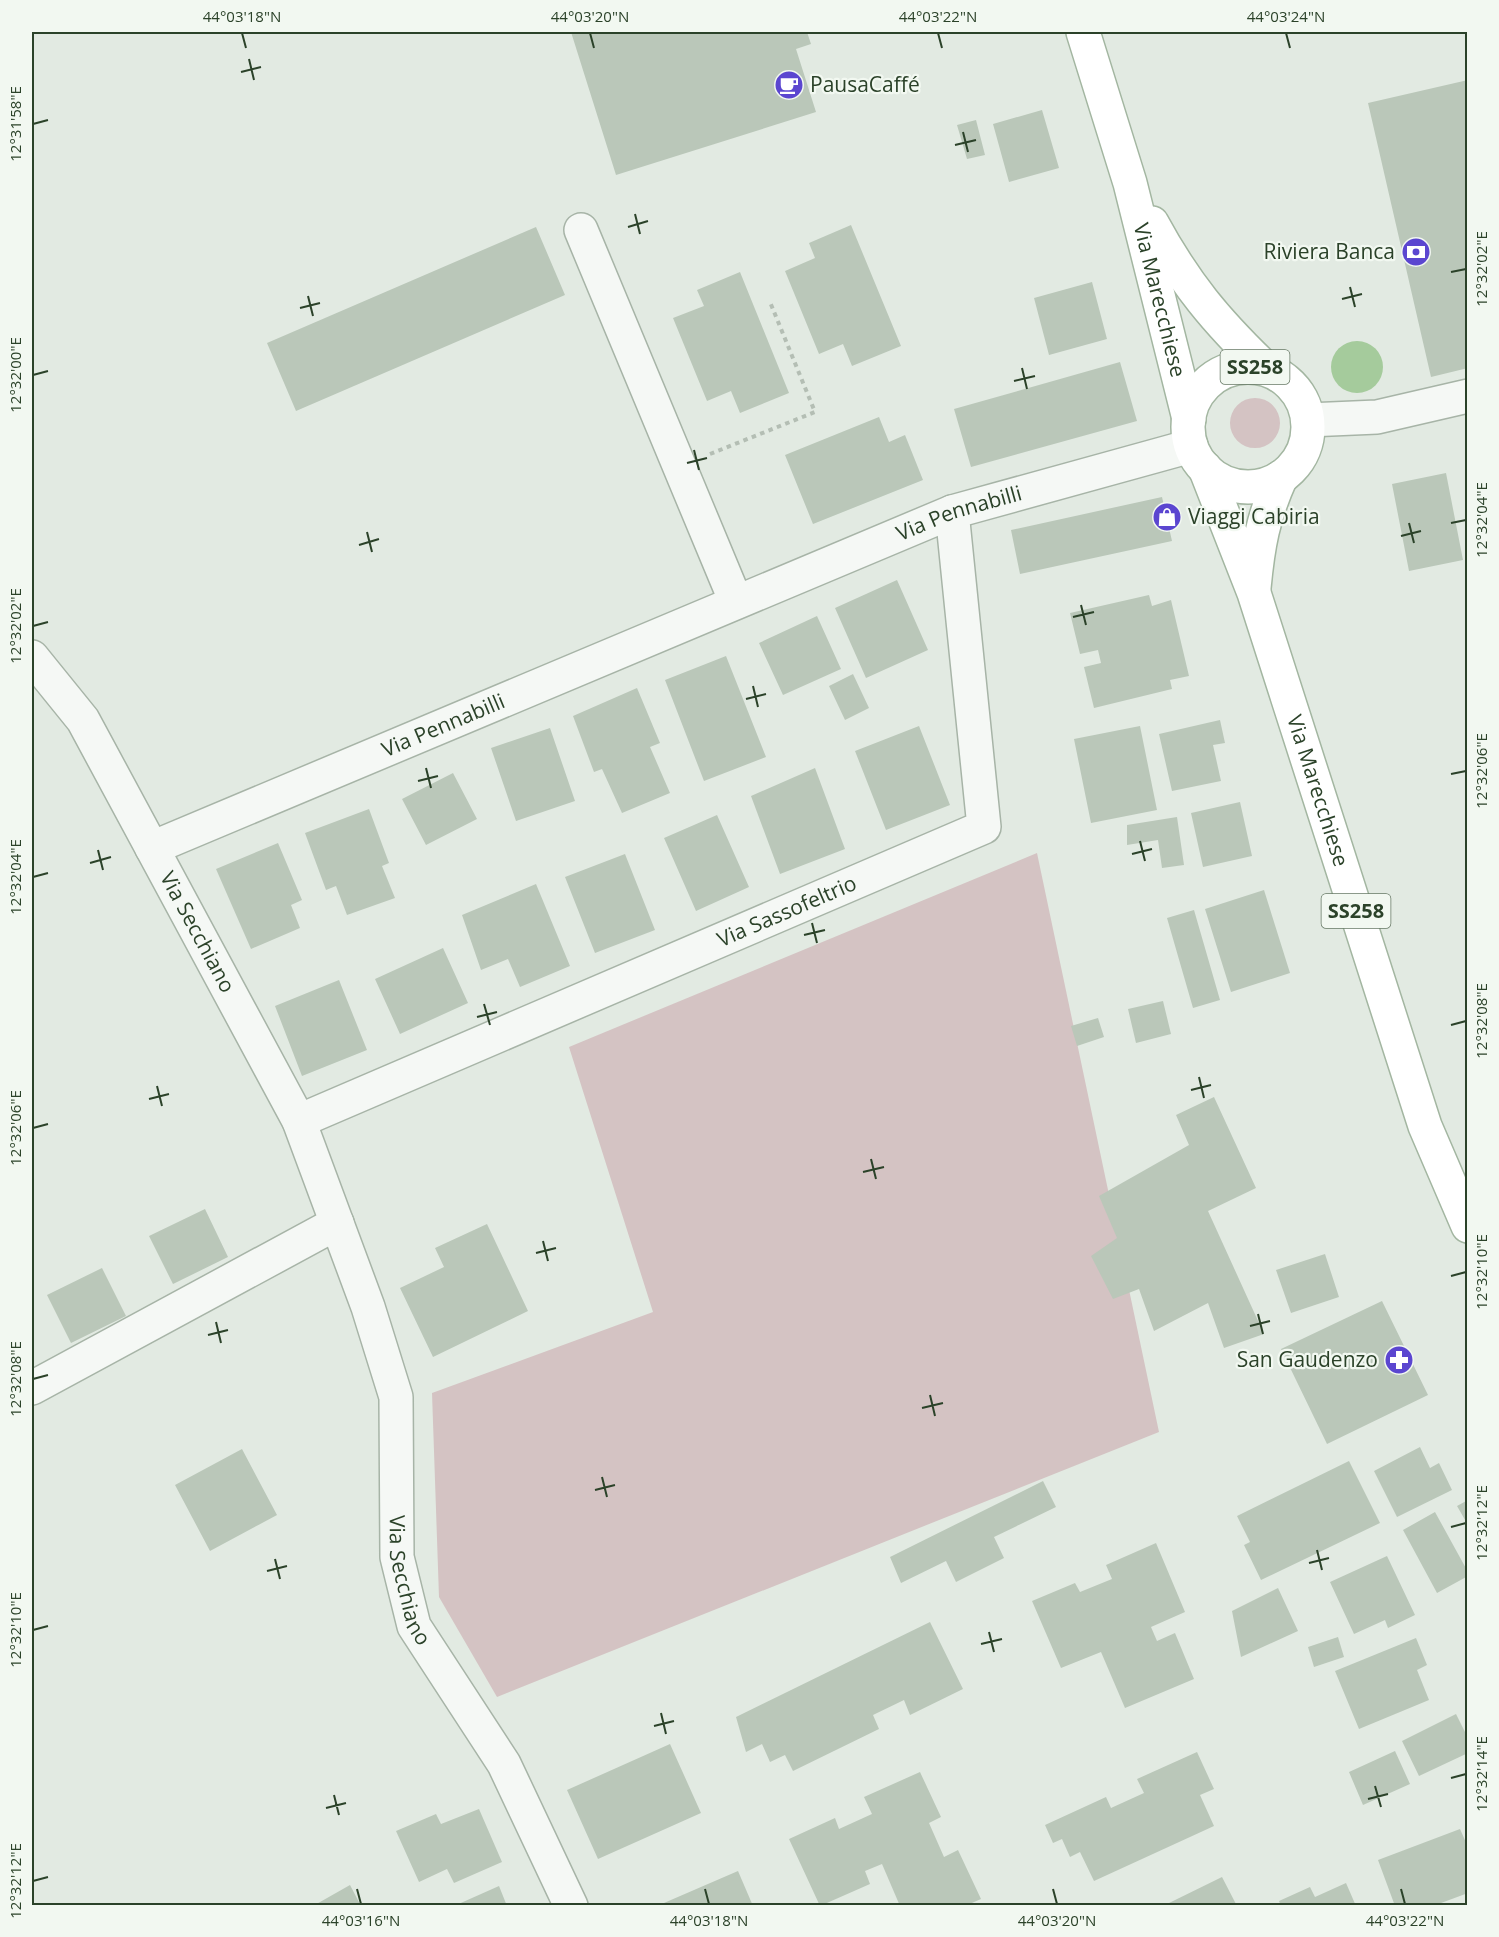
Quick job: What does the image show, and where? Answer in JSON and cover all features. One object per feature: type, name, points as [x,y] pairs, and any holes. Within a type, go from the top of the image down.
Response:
[{"type":"main road","name":"Via Marecchiese","points":[[1083,32],[1130,183],[1195,444],[1254,593],[1425,1126],[1467,1226]]},
{"type":"main road","name":"Via Marecchiese","points":[[1130,183],[1177,269],[1220,325],[1266,369]]},
{"type":"main road","name":"Via Marecchiese","points":[[1195,444],[1193,402],[1215,376],[1232,369],[1249,367],[1266,369],[1282,376],[1304,403],[1308,420],[1308,436],[1303,452],[1294,466],[1281,477],[1267,507],[1259,542],[1254,593]]},
{"type":"main road","points":[[1195,444],[1221,480],[1241,487],[1262,485],[1281,477]]},
{"type":"street","points":[[581,230],[736,602]]},
{"type":"street","points":[[1308,420],[1377,417],[1467,396]]},
{"type":"street","name":"Via Pennabilli","points":[[152,848],[952,512],[1195,444]]},
{"type":"street","name":"Via Sassofeltrio","points":[[299,1121],[984,827],[952,512]]},
{"type":"street","name":"Via Secchiano","points":[[32,657],[83,720],[299,1121],[368,1307],[396,1397],[397,1557],[414,1626],[504,1764],[571,1905]]},
{"type":"street","points":[[32,1388],[337,1223]]},
{"type":"path","points":[[679,466],[815,412],[770,302]]},
{"type":"shaded area","points":[[1352,341],[1362,341],[1376,348],[1383,367],[1376,386],[1362,393],[1352,393],[1342,389],[1335,382],[1331,372],[1331,362],[1335,352],[1342,345]]},
{"type":"shaded area","points":[[1255,398],[1273,405],[1280,423],[1273,441],[1255,448],[1237,441],[1230,423],[1237,405]]},
{"type":"shaded area","points":[[1037,853],[1159,1432],[497,1697],[439,1597],[432,1393],[653,1312],[569,1047]]},
{"type":"building","points":[[571,32],[807,32],[811,44],[796,49],[816,112],[616,175]]},
{"type":"building","points":[[1468,80],[1468,368],[1431,377],[1368,103]]},
{"type":"building","points":[[1042,110],[1059,168],[1009,182],[993,124]]},
{"type":"building","points":[[976,120],[985,155],[967,159],[957,125]]},
{"type":"building","points":[[851,225],[901,346],[852,366],[843,344],[819,354],[785,271],[815,258],[809,243]]},
{"type":"building","points":[[536,227],[565,295],[296,411],[267,343]]},
{"type":"building","points":[[740,272],[789,393],[740,413],[731,391],[707,401],[673,318],[704,306],[697,290]]},
{"type":"building","points":[[1092,282],[1107,339],[1049,355],[1034,298]]},
{"type":"building","points":[[1120,362],[1137,421],[971,467],[954,409]]},
{"type":"building","points":[[879,417],[889,442],[905,435],[923,480],[813,524],[785,455]]},
{"type":"building","points":[[1446,473],[1463,560],[1409,571],[1392,484]]},
{"type":"building","points":[[1162,497],[1172,541],[1020,574],[1011,530]]},
{"type":"building","points":[[897,580],[928,650],[866,678],[835,608]]},
{"type":"building","points":[[1149,595],[1152,606],[1171,600],[1189,676],[1170,680],[1172,689],[1094,708],[1084,667],[1101,663],[1098,650],[1080,654],[1070,613]]},
{"type":"building","points":[[817,616],[841,669],[783,695],[759,643]]},
{"type":"building","points":[[726,656],[766,757],[704,781],[665,680]]},
{"type":"building","points":[[853,674],[869,708],[845,720],[829,686]]},
{"type":"building","points":[[637,688],[660,743],[650,747],[670,793],[622,813],[602,769],[594,772],[573,716]]},
{"type":"building","points":[[1220,720],[1225,743],[1213,745],[1221,781],[1172,791],[1159,734]]},
{"type":"building","points":[[919,726],[950,805],[886,830],[855,751]]},
{"type":"building","points":[[1140,726],[1157,810],[1091,823],[1074,739]]},
{"type":"building","points":[[550,728],[575,801],[516,821],[491,748]]},
{"type":"building","points":[[815,768],[845,849],[780,874],[751,796]]},
{"type":"building","points":[[453,773],[477,819],[426,845],[402,799]]},
{"type":"building","points":[[1240,802],[1252,856],[1203,867],[1191,813]]},
{"type":"building","points":[[369,809],[389,863],[382,866],[395,898],[347,915],[336,886],[326,890],[305,833]]},
{"type":"building","points":[[717,815],[749,887],[696,911],[664,838]]},
{"type":"building","points":[[1177,817],[1184,865],[1162,868],[1158,840],[1127,845],[1127,825]]},
{"type":"building","points":[[278,843],[302,900],[291,905],[300,928],[251,949],[216,869]]},
{"type":"building","points":[[625,854],[655,930],[595,953],[565,877]]},
{"type":"building","points":[[536,884],[570,966],[520,987],[508,959],[481,970],[462,915]]},
{"type":"building","points":[[1264,890],[1290,973],[1231,992],[1205,909]]},
{"type":"building","points":[[1194,910],[1220,1000],[1193,1008],[1167,918]]},
{"type":"building","points":[[443,948],[468,1003],[400,1034],[375,979]]},
{"type":"building","points":[[339,980],[367,1050],[302,1076],[275,1006]]},
{"type":"building","points":[[1163,1001],[1171,1034],[1136,1043],[1128,1009]]},
{"type":"building","points":[[1098,1018],[1104,1037],[1077,1046],[1071,1026]]},
{"type":"building","points":[[1214,1097],[1256,1188],[1208,1211],[1264,1334],[1224,1348],[1208,1303],[1154,1331],[1139,1289],[1113,1299],[1091,1256],[1117,1238],[1099,1196],[1189,1145],[1176,1115]]},
{"type":"building","points":[[205,1209],[228,1257],[173,1284],[149,1236]]},
{"type":"building","points":[[487,1224],[528,1311],[433,1357],[400,1288],[444,1267],[435,1248]]},
{"type":"building","points":[[1325,1254],[1339,1297],[1291,1313],[1276,1270]]},
{"type":"building","points":[[102,1268],[126,1316],[71,1343],[47,1295]]},
{"type":"building","points":[[1382,1301],[1428,1395],[1327,1444],[1281,1349]]},
{"type":"building","points":[[1420,1447],[1430,1468],[1439,1463],[1452,1490],[1397,1517],[1374,1471]]},
{"type":"building","points":[[242,1449],[277,1515],[210,1551],[175,1485]]},
{"type":"building","points":[[1349,1461],[1380,1523],[1261,1580],[1244,1545],[1250,1542],[1237,1516]]},
{"type":"building","points":[[1043,1481],[1056,1507],[994,1537],[1004,1558],[956,1582],[946,1561],[901,1583],[890,1557]]},
{"type":"building","points":[[1468,1500],[1468,1525],[1457,1506]]},
{"type":"building","points":[[1435,1512],[1468,1572],[1468,1576],[1437,1593],[1403,1530]]},
{"type":"building","points":[[1156,1543],[1185,1612],[1151,1627],[1157,1641],[1175,1633],[1194,1679],[1125,1708],[1101,1652],[1061,1668],[1032,1601],[1075,1583],[1080,1592],[1112,1579],[1106,1565]]},
{"type":"building","points":[[1387,1556],[1415,1615],[1388,1628],[1385,1620],[1354,1634],[1330,1582]]},
{"type":"building","points":[[1278,1588],[1298,1631],[1241,1657],[1232,1611]]},
{"type":"building","points":[[930,1622],[963,1689],[910,1715],[904,1700],[873,1715],[879,1729],[793,1771],[785,1755],[770,1762],[762,1744],[746,1752],[736,1717]]},
{"type":"building","points":[[1338,1637],[1344,1657],[1314,1667],[1308,1647]]},
{"type":"building","points":[[1416,1638],[1427,1665],[1417,1670],[1429,1700],[1359,1729],[1335,1671]]},
{"type":"building","points":[[1456,1714],[1468,1738],[1468,1753],[1419,1776],[1402,1741]]},
{"type":"building","points":[[670,1744],[701,1813],[598,1859],[567,1790]]},
{"type":"building","points":[[1395,1751],[1410,1784],[1363,1805],[1349,1772]]},
{"type":"building","points":[[1197,1752],[1214,1789],[1200,1795],[1214,1826],[1094,1881],[1080,1852],[1070,1857],[1062,1839],[1053,1843],[1045,1825],[1106,1797],[1111,1808],[1144,1793],[1137,1779]]},
{"type":"building","points":[[920,1772],[941,1817],[929,1823],[944,1857],[958,1850],[981,1899],[965,1906],[900,1906],[882,1864],[865,1871],[870,1884],[820,1906],[789,1839],[835,1818],[839,1829],[872,1814],[864,1797]]},
{"type":"building","points":[[479,1809],[502,1862],[454,1883],[447,1869],[419,1882],[396,1831],[436,1814],[441,1824]]},
{"type":"building","points":[[1460,1829],[1468,1847],[1468,1893],[1433,1906],[1395,1906],[1378,1860]]},
{"type":"building","points":[[738,1871],[753,1906],[657,1906]]},
{"type":"building","points":[[1222,1877],[1237,1906],[1170,1906],[1169,1903]]},
{"type":"building","points":[[1346,1883],[1356,1906],[1281,1906],[1279,1901],[1310,1887],[1315,1897]]},
{"type":"building","points":[[350,1885],[361,1906],[313,1906]]},
{"type":"building","points":[[499,1886],[507,1906],[454,1906]]},
{"type":"place","name":"PausaCaffé","points":[[789,85]]},
{"type":"place","name":"Riviera Banca","points":[[1416,252]]},
{"type":"place","name":"Viaggi Cabiria","points":[[1167,517]]},
{"type":"place","name":"San Gaudenzo","points":[[1399,1360]]}]
